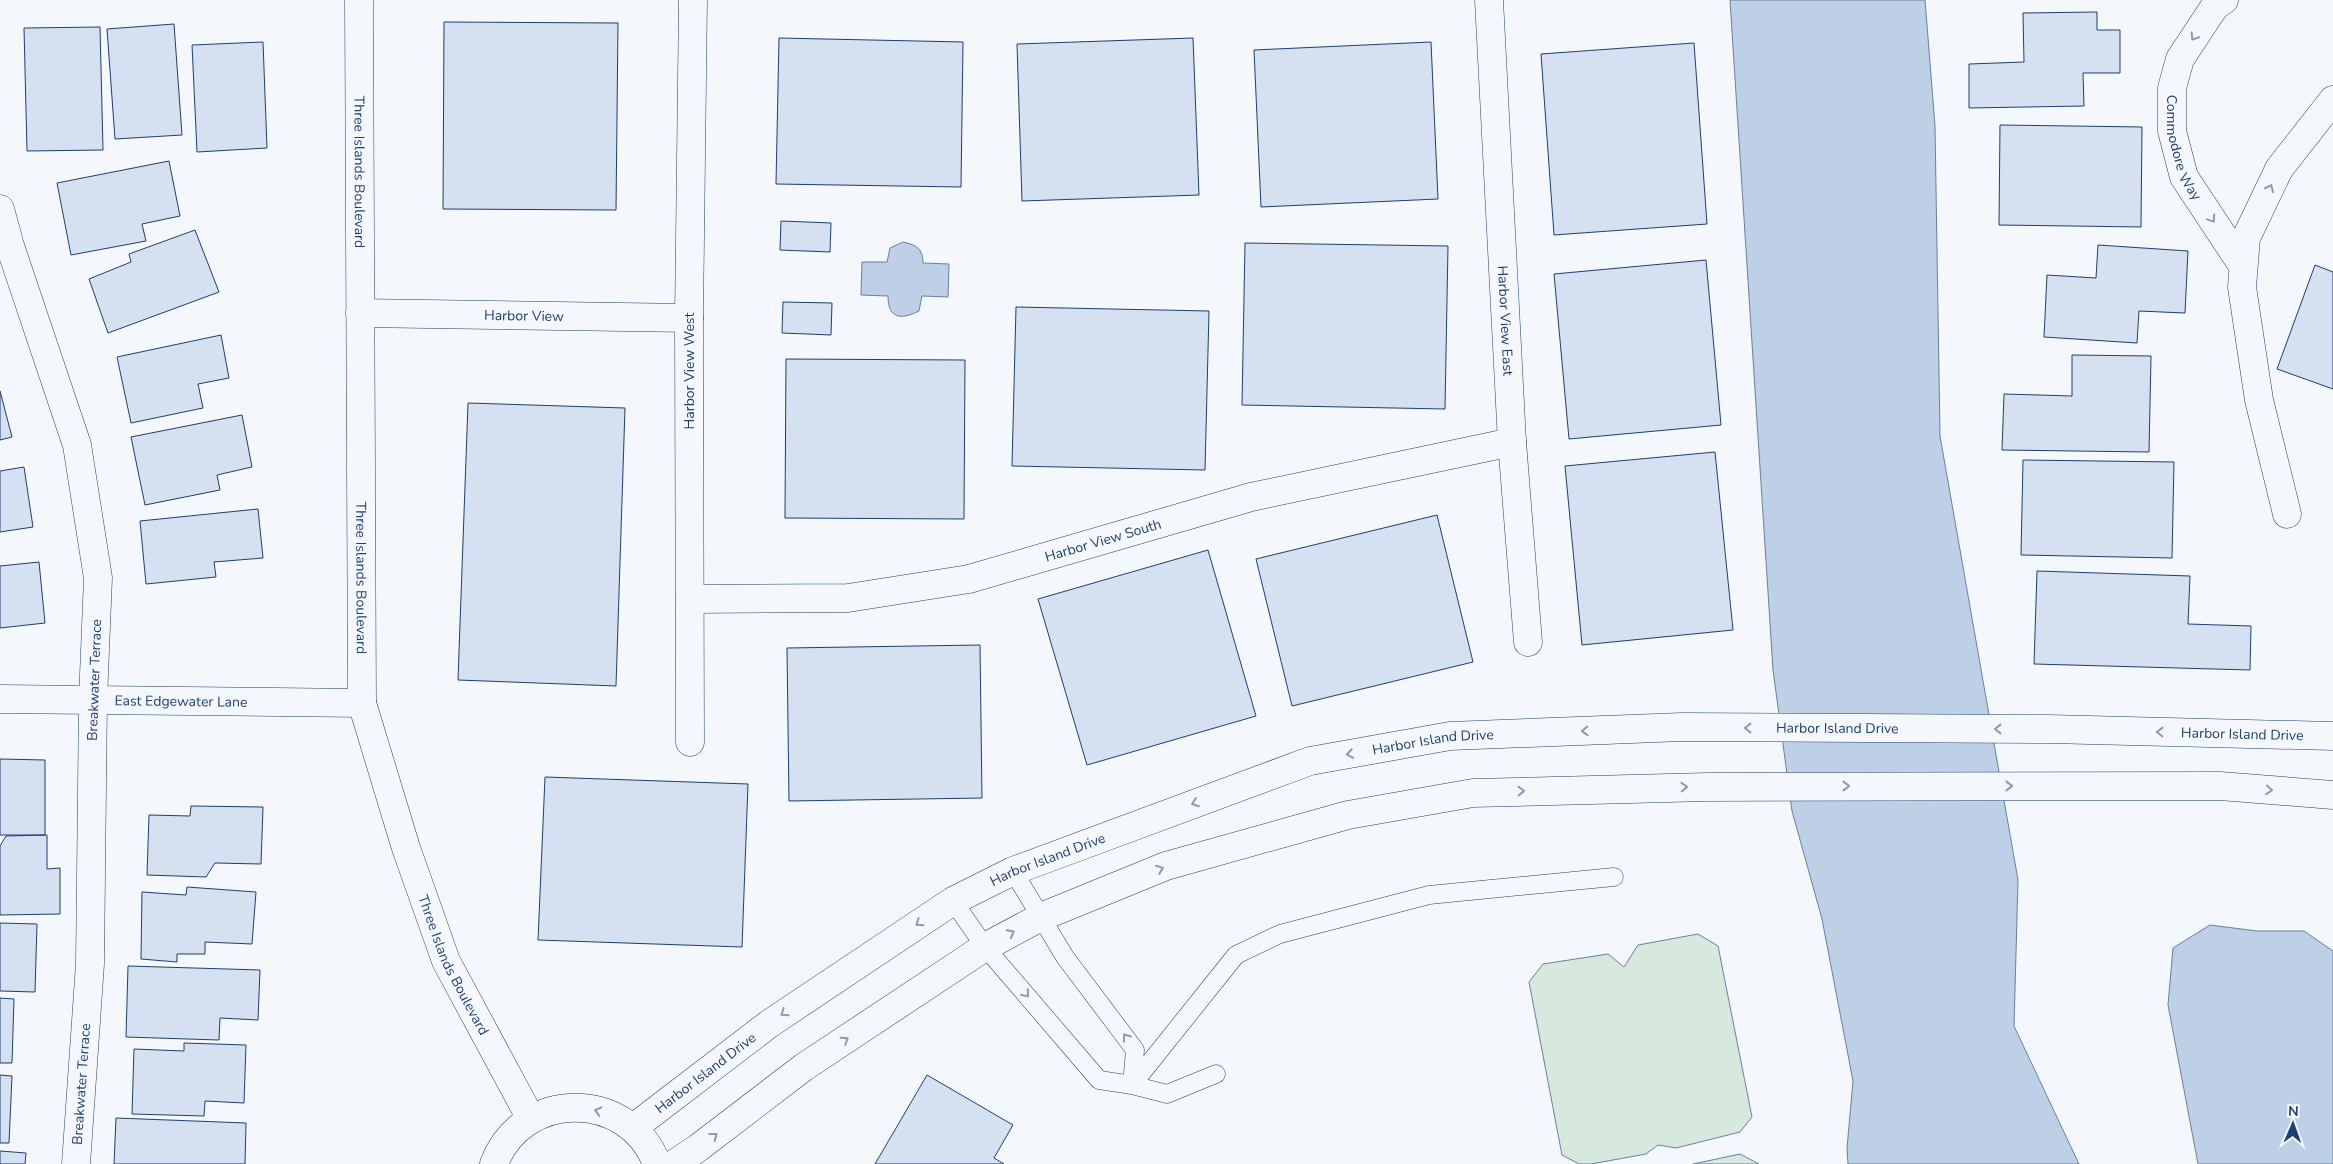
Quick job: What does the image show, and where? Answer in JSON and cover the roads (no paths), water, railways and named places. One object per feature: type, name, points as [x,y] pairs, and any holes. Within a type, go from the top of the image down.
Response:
[{"type":"street","name":"Three Islands Boulevard","points":[[359,0],[362,703],[406,848],[446,961],[531,1119]]},
{"type":"street","name":"Harbor View West","points":[[690,742],[689,318],[693,0]]},
{"type":"street","name":"Harbor View East","points":[[1488,0],[1512,442],[1528,642]]},
{"type":"street","name":"Commodore Way","points":[[2224,0],[2215,6],[2180,59],[2172,88],[2172,131],[2184,177],[2244,266]]},
{"type":"street","points":[[2287,514],[2259,400],[2242,287],[2246,238],[2279,169],[2333,100]]},
{"type":"street","name":"Breakwater Terrace","points":[[0,209],[10,246],[77,444],[98,578],[93,699],[90,964],[76,1164]]},
{"type":"street","name":"Harbor View","points":[[360,312],[689,318]]},
{"type":"street","name":"Harbor View South","points":[[690,599],[848,598],[969,579],[1251,498],[1512,442]]},
{"type":"street","name":"East Edgewater Lane","points":[[0,699],[362,703]]},
{"type":"street","name":"Harbor Island Drive","points":[[633,1128],[768,1024],[953,901],[1013,871],[1128,826],[1310,761],[1450,736],[1682,727],[2049,729],[2333,736]]},
{"type":"street","points":[[674,1164],[698,1148],[804,1067],[985,947],[1041,917],[1166,866],[1348,815],[1473,793],[1707,786],[2220,786],[2333,795]]},
{"type":"street","points":[[494,1164],[498,1152],[513,1133],[531,1119],[556,1109],[584,1107],[610,1114],[633,1128],[652,1149],[657,1164]]},
{"type":"lane","points":[[1013,871],[1065,958],[1135,1050],[1132,1085]]},
{"type":"lane","points":[[1132,1085],[1236,955],[1280,934],[1430,895],[1614,877]]},
{"type":"lane","points":[[953,901],[985,947],[1099,1080],[1132,1085],[1167,1094],[1216,1074]]},
{"type":"water","points":[[1730,0],[1925,0],[1935,126],[1940,436],[2018,880],[2014,1026],[2079,1164],[1848,1164],[1847,1148],[1853,1081],[1822,919],[1792,811],[1773,670]]},
{"type":"water","points":[[903,242],[918,248],[922,254],[923,263],[949,264],[948,297],[922,296],[919,311],[907,316],[897,316],[890,309],[888,296],[861,295],[862,262],[887,262],[890,248]]},
{"type":"water","points":[[2210,925],[2257,931],[2304,931],[2333,951],[2333,1164],[2198,1164],[2168,1005],[2173,948]]}]
